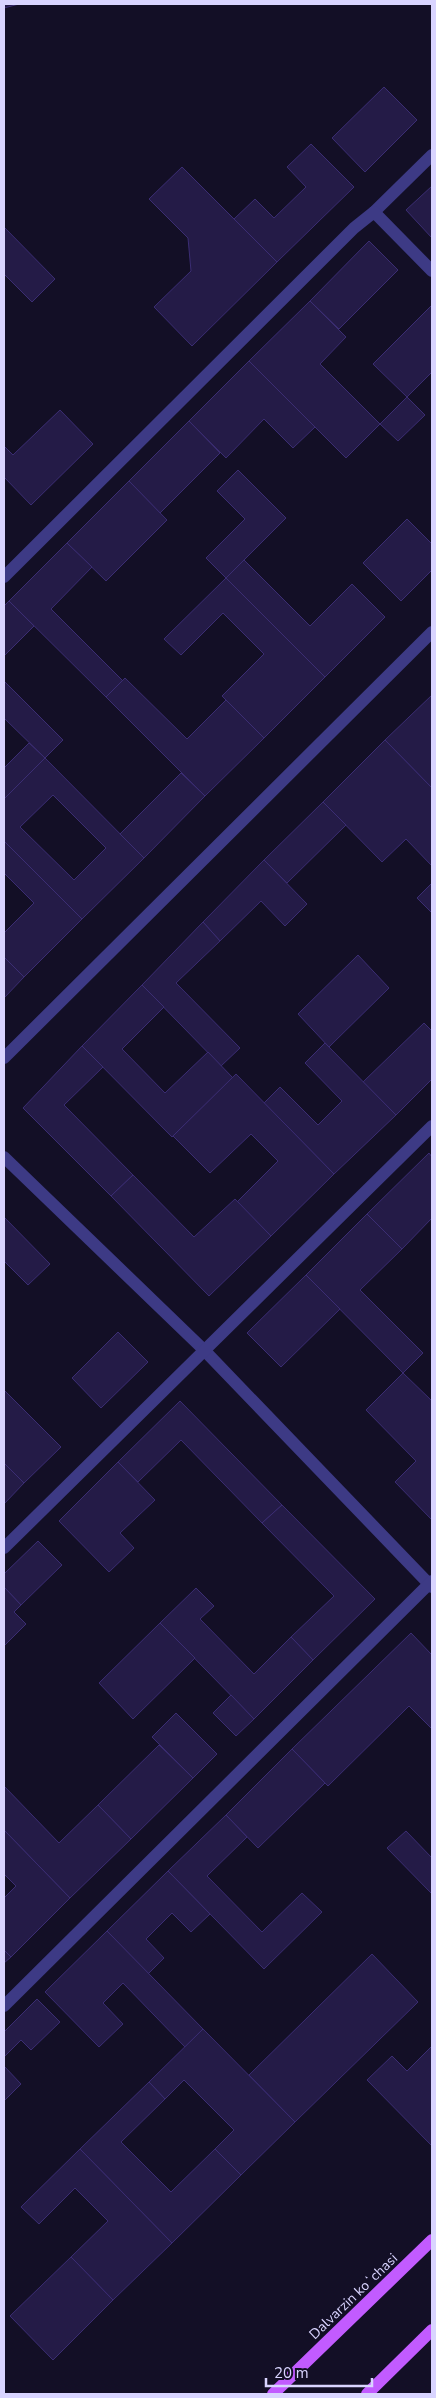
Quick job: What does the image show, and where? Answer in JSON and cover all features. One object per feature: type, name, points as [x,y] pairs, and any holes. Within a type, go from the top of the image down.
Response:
[{"type":"main road","name":"Dalvarzin koʻchasi","points":[[273,2394],[432,2240]]},
{"type":"main road","points":[[367,2394],[432,2330]]},
{"type":"street","points":[[4,577],[346,235],[374,212],[432,155]]},
{"type":"street","points":[[374,212],[432,271]]},
{"type":"street","points":[[4,1058],[432,632]]},
{"type":"street","points":[[4,1548],[432,1126]]},
{"type":"street","points":[[4,1157],[204,1350],[431,1584],[4,2006]]},
{"type":"building","points":[[4,4],[19,4],[4,8]]},
{"type":"building","points":[[384,87],[417,120],[365,172],[332,138]]},
{"type":"building","points":[[311,144],[354,187],[277,262],[234,219],[255,199],[274,218],[306,187],[287,167]]},
{"type":"building","points":[[182,167],[277,262],[192,346],[154,307],[191,271],[188,238],[149,199]]},
{"type":"building","points":[[432,186],[432,238],[406,210]]},
{"type":"building","points":[[4,227],[55,279],[32,302],[4,274]]},
{"type":"building","points":[[369,241],[398,270],[339,329],[310,301]]},
{"type":"building","points":[[310,301],[346,337],[320,364],[380,424],[346,458],[249,361]]},
{"type":"building","points":[[432,305],[432,372],[407,397],[373,364]]},
{"type":"building","points":[[249,361],[315,427],[293,448],[264,419],[226,458],[189,421]]},
{"type":"building","points":[[407,397],[425,415],[398,441],[380,424]]},
{"type":"building","points":[[60,410],[93,444],[31,505],[4,477],[4,446],[13,455]]},
{"type":"building","points":[[189,421],[220,453],[160,513],[129,481]]},
{"type":"building","points":[[238,470],[286,518],[226,578],[206,558],[245,519],[217,491]]},
{"type":"building","points":[[129,481],[167,520],[106,581],[67,543]]},
{"type":"building","points":[[407,519],[432,544],[432,570],[401,601],[363,563]]},
{"type":"building","points":[[67,543],[92,567],[51,609],[123,681],[106,697],[9,601]]},
{"type":"building","points":[[244,560],[310,626],[352,584],[385,617],[325,677],[226,578]]},
{"type":"building","points":[[226,578],[325,677],[264,738],[222,696],[264,654],[223,613],[181,655],[164,639]]},
{"type":"building","points":[[9,601],[34,626],[4,656],[4,606]]},
{"type":"building","points":[[125,678],[187,739],[226,700],[264,738],[205,796],[106,697]]},
{"type":"building","points":[[4,681],[63,740],[45,758],[4,718]]},
{"type":"building","points":[[432,695],[432,788],[385,740]]},
{"type":"building","points":[[385,740],[432,788],[432,866],[406,839],[382,862],[323,802]]},
{"type":"building","points":[[29,743],[45,758],[4,799],[4,768]]},
{"type":"building","points":[[45,758],[144,858],[82,919],[4,841],[4,799]],"holes":[[[53,795],[106,848],[74,880],[20,827]]]},
{"type":"building","points":[[181,773],[205,796],[144,858],[120,834]]},
{"type":"building","points":[[323,802],[346,825],[287,883],[264,860]]},
{"type":"building","points":[[4,841],[82,919],[24,977],[4,957],[4,933],[34,903],[4,873]]},
{"type":"building","points":[[264,860],[307,904],[285,926],[261,901],[220,941],[203,922]]},
{"type":"building","points":[[432,883],[432,913],[417,898]]},
{"type":"building","points":[[203,922],[220,941],[176,983],[240,1048],[221,1066],[142,985]]},
{"type":"building","points":[[358,955],[389,988],[329,1047],[298,1014]]},
{"type":"building","points":[[4,957],[24,977],[4,998]]},
{"type":"building","points":[[142,985],[164,1007],[122,1049],[165,1093],[208,1052],[233,1078],[172,1137],[82,1046]]},
{"type":"building","points":[[424,1023],[432,1031],[432,1079],[396,1115],[363,1082]]},
{"type":"building","points":[[325,1043],[396,1115],[334,1174],[264,1103],[280,1087],[318,1125],[342,1101],[305,1063]]},
{"type":"building","points":[[82,1046],[103,1067],[64,1105],[133,1175],[111,1196],[23,1108]]},
{"type":"building","points":[[236,1074],[334,1174],[271,1236],[237,1202],[278,1161],[251,1134],[210,1173],[173,1136]]},
{"type":"building","points":[[429,1153],[432,1157],[432,1218],[402,1249],[367,1214]]},
{"type":"building","points":[[133,1175],[194,1237],[235,1199],[271,1236],[209,1296],[111,1196]]},
{"type":"building","points":[[367,1214],[402,1249],[360,1290],[423,1353],[403,1373],[306,1275]]},
{"type":"building","points":[[4,1217],[50,1264],[28,1285],[4,1261]]},
{"type":"building","points":[[306,1275],[340,1309],[281,1367],[247,1333]]},
{"type":"building","points":[[118,1332],[148,1362],[101,1408],[72,1378]]},
{"type":"building","points":[[403,1373],[432,1401],[432,1520],[395,1482],[416,1461],[366,1410]]},
{"type":"building","points":[[4,1390],[61,1447],[24,1483],[4,1463]]},
{"type":"building","points":[[180,1401],[282,1505],[262,1523],[181,1440],[138,1482],[118,1462]]},
{"type":"building","points":[[118,1462],[155,1500],[120,1533],[134,1548],[109,1572],[59,1521]]},
{"type":"building","points":[[4,1463],[24,1483],[4,1504]]},
{"type":"building","points":[[282,1505],[375,1599],[313,1660],[291,1637],[334,1596],[262,1523]]},
{"type":"building","points":[[38,1541],[62,1565],[21,1605],[4,1587],[4,1574]]},
{"type":"building","points":[[4,1587],[21,1605],[14,1612],[26,1624],[4,1646]]},
{"type":"building","points":[[196,1588],[214,1606],[200,1619],[254,1674],[291,1637],[313,1660],[254,1719],[160,1623]]},
{"type":"building","points":[[160,1623],[195,1658],[133,1719],[99,1683]]},
{"type":"building","points":[[411,1633],[432,1655],[432,1729],[409,1706],[328,1786],[292,1749]]},
{"type":"building","points":[[231,1695],[254,1719],[236,1736],[213,1713]]},
{"type":"building","points":[[176,1713],[217,1754],[193,1778],[152,1737]]},
{"type":"building","points":[[159,1745],[193,1778],[131,1839],[98,1805]]},
{"type":"building","points":[[292,1749],[325,1783],[258,1848],[226,1815]]},
{"type":"building","points":[[4,1786],[59,1843],[98,1805],[131,1839],[70,1898],[4,1830]]},
{"type":"building","points":[[226,1815],[247,1837],[207,1876],[262,1932],[302,1893],[322,1912],[264,1969],[168,1871]]},
{"type":"building","points":[[4,1830],[70,1898],[11,1957],[4,1950],[4,1898],[16,1886],[4,1874]]},
{"type":"building","points":[[406,1831],[432,1858],[432,1894],[387,1848]]},
{"type":"building","points":[[168,1871],[210,1914],[191,1932],[172,1913],[146,1939],[164,1958],[148,1974],[107,1931]]},
{"type":"building","points":[[107,1931],[203,2029],[185,2047],[123,1983],[103,2003],[123,2024],[99,2047],[45,1992]]},
{"type":"building","points":[[4,1950],[11,1957],[4,1963]]},
{"type":"building","points":[[372,1954],[418,2002],[295,2122],[249,2075]]},
{"type":"building","points":[[37,1999],[60,2022],[31,2050],[21,2040],[4,2057],[4,2032]]},
{"type":"building","points":[[203,2029],[295,2122],[241,2175],[215,2149],[234,2130],[184,2080],[165,2099],[149,2082]]},
{"type":"building","points":[[432,2046],[432,2146],[367,2080],[392,2056],[407,2071]]},
{"type":"building","points":[[4,2066],[21,2084],[4,2101]]},
{"type":"building","points":[[149,2082],[165,2099],[121,2142],[171,2192],[215,2149],[241,2175],[172,2243],[80,2149]]},
{"type":"building","points":[[80,2149],[172,2243],[113,2300],[71,2257],[108,2221],[75,2188],[39,2224],[21,2207]]},
{"type":"building","points":[[71,2257],[113,2300],[53,2360],[10,2316]]}]
